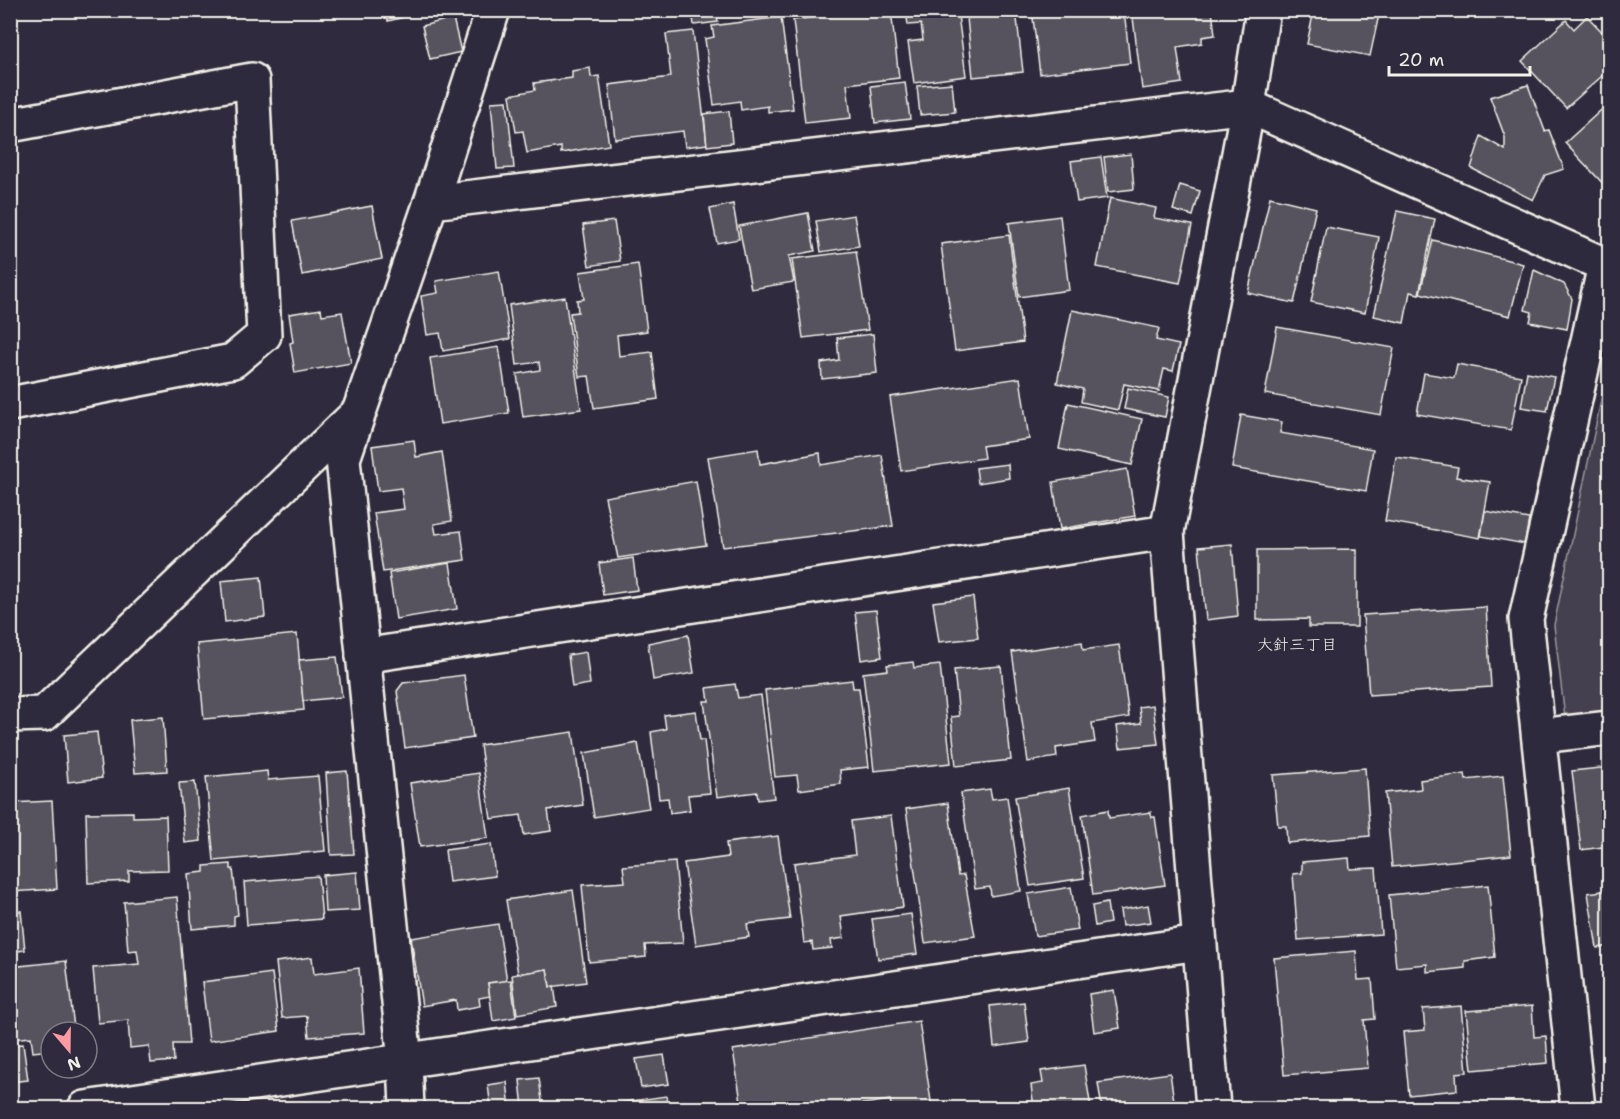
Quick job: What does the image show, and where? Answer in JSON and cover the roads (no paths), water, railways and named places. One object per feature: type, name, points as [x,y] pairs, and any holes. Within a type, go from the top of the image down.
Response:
[{"type":"street","points":[[408,1108],[343,459],[431,202],[493,10]]},
{"type":"street","points":[[1213,1108],[1167,532],[1248,106],[1263,10]]},
{"type":"street","points":[[10,125],[252,80],[264,335],[233,361],[10,404]]},
{"type":"street","points":[[431,202],[1248,106],[1607,265],[1526,619],[1578,1108]]},
{"type":"street","points":[[10,715],[44,714],[359,413]]},
{"type":"street","points":[[363,656],[1167,532]]},
{"type":"street","points":[[1539,736],[1610,728]]},
{"type":"street","points":[[85,1108],[142,1104],[405,1061],[1199,944]]},
{"type":"district","name":"大針三丁目","points":[[1297,644]]}]
